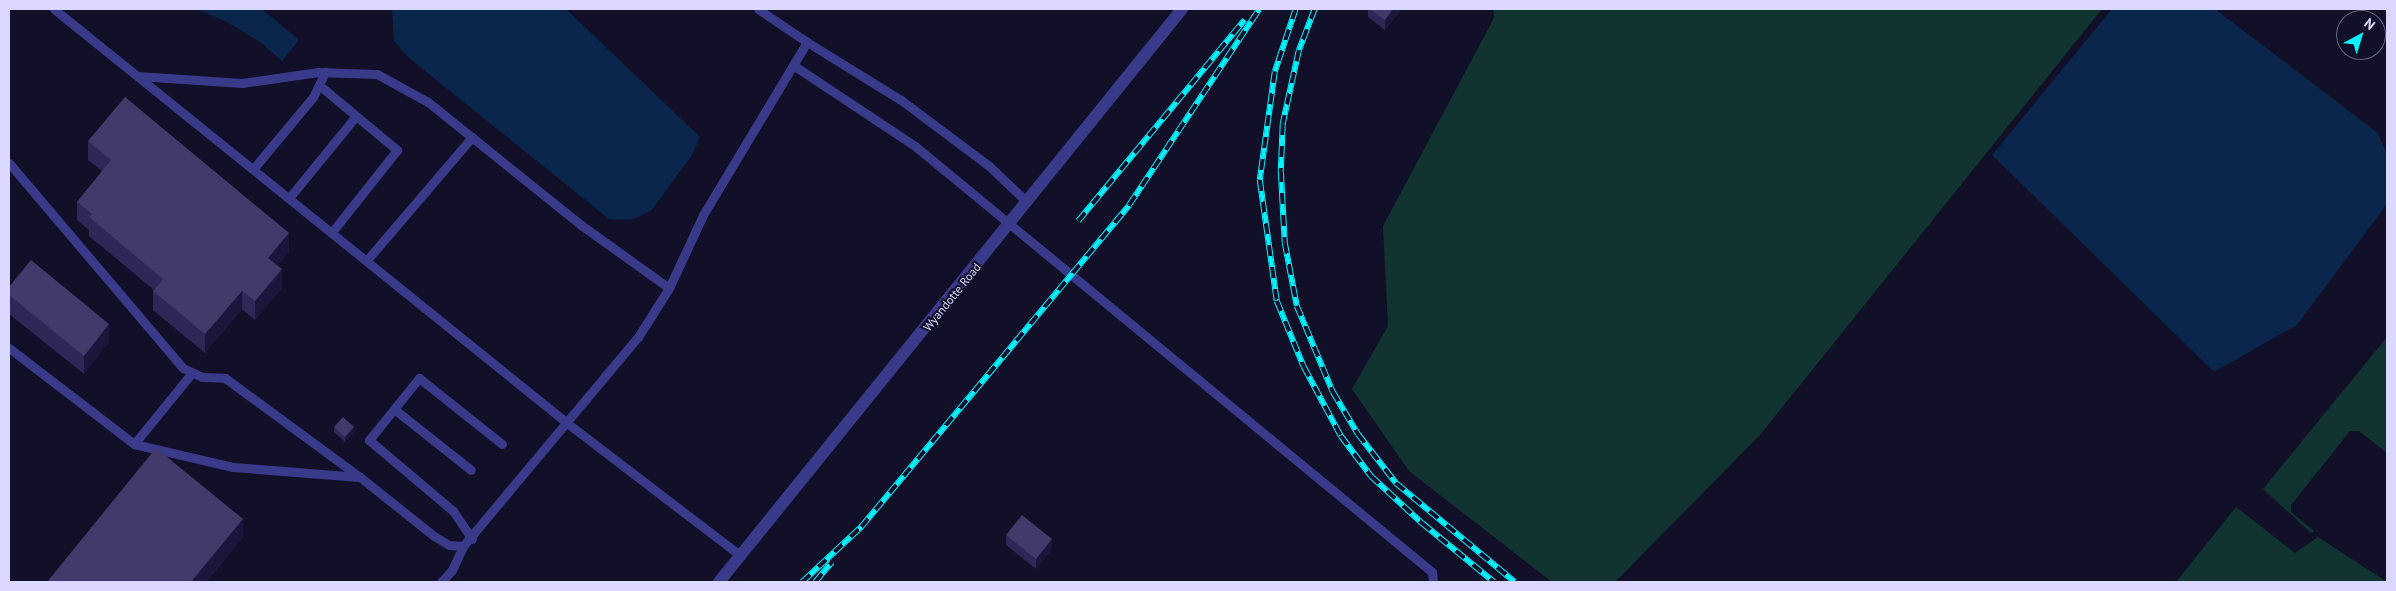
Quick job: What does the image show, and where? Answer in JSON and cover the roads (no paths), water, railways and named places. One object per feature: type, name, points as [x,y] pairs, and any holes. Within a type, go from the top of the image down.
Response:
[{"type":"street","name":"Wyandotte Road","points":[[719,582],[1182,9]]},
{"type":"lane","points":[[54,9],[567,423],[740,556]]},
{"type":"lane","points":[[758,9],[807,42],[901,100],[988,166],[1027,202]]},
{"type":"lane","points":[[441,582],[452,570],[463,546],[472,539],[638,337],[670,288],[703,216],[807,42]]},
{"type":"lane","points":[[793,65],[915,146],[1432,572],[1432,582]]},
{"type":"lane","points":[[138,76],[242,83],[325,72],[377,74],[428,102],[581,225],[670,288]]},
{"type":"lane","points":[[253,168],[313,97],[325,72]]},
{"type":"lane","points":[[319,85],[397,150],[332,232]]},
{"type":"lane","points":[[289,198],[356,116]]},
{"type":"lane","points":[[367,260],[472,137]]},
{"type":"lane","points":[[9,162],[183,368],[192,374],[226,378],[360,477],[434,536],[450,545],[463,546]]},
{"type":"lane","points":[[9,348],[134,444],[233,467],[360,477]]},
{"type":"lane","points":[[134,444],[192,374]]},
{"type":"lane","points":[[472,539],[452,511],[369,440],[418,378],[502,444]]},
{"type":"lane","points":[[394,409],[470,470]]},
{"type":"water","points":[[197,9],[262,9],[299,40],[282,61],[260,42],[227,22]]},
{"type":"water","points":[[392,9],[566,9],[700,137],[692,155],[651,211],[631,220],[609,219],[409,58],[394,41]]},
{"type":"water","points":[[2112,9],[2215,9],[2378,133],[2387,155],[2387,204],[2297,325],[2214,372],[1992,155]]},
{"type":"railway","points":[[802,582],[861,527],[1129,205],[1259,9]]},
{"type":"railway","points":[[1296,9],[1275,72],[1260,180],[1277,301],[1304,367],[1341,436],[1371,476],[1422,523],[1494,582]]},
{"type":"railway","points":[[1315,9],[1299,51],[1283,124],[1281,171],[1285,243],[1297,306],[1333,392],[1358,434],[1396,483],[1515,582]]},
{"type":"railway","points":[[1078,221],[1244,20]]},
{"type":"railway","points":[[815,582],[832,562]]}]
